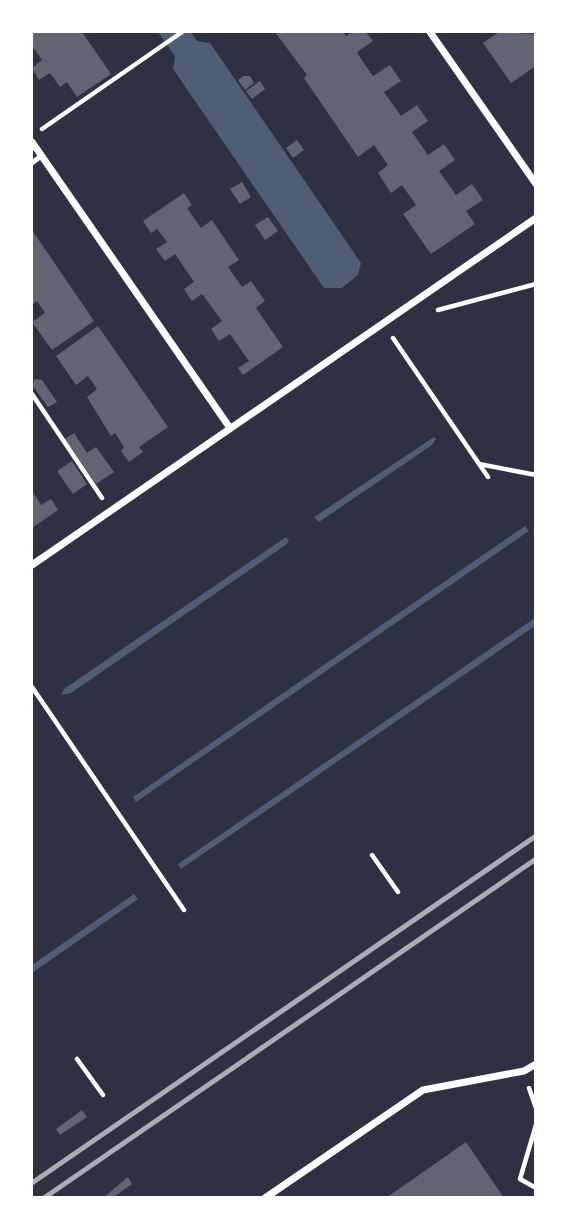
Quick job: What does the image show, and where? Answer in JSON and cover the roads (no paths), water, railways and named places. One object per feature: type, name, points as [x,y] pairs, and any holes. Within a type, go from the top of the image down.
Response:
[{"type":"street","points":[[429,32],[536,184]]},
{"type":"street","points":[[32,142],[230,428]]},
{"type":"street","points":[[32,565],[536,218]]},
{"type":"street","points":[[265,1198],[423,1090],[524,1071],[536,1063]]},
{"type":"lane","points":[[32,163],[41,156]]},
{"type":"water","points":[[158,32],[191,32],[197,41],[210,43],[361,263],[358,275],[342,288],[324,288],[173,69],[175,56]]},
{"type":"water","points":[[434,437],[436,439],[432,445],[319,522],[314,517]]},
{"type":"water","points":[[525,526],[529,531],[136,802],[133,797]]},
{"type":"water","points":[[286,537],[289,541],[287,544],[71,693],[61,695],[64,689]]},
{"type":"water","points":[[535,618],[535,626],[181,869],[178,864]]},
{"type":"water","points":[[134,894],[138,899],[32,973],[32,965]]},
{"type":"railway","points":[[32,1183],[536,836]]},
{"type":"railway","points":[[44,1198],[536,859]]}]
